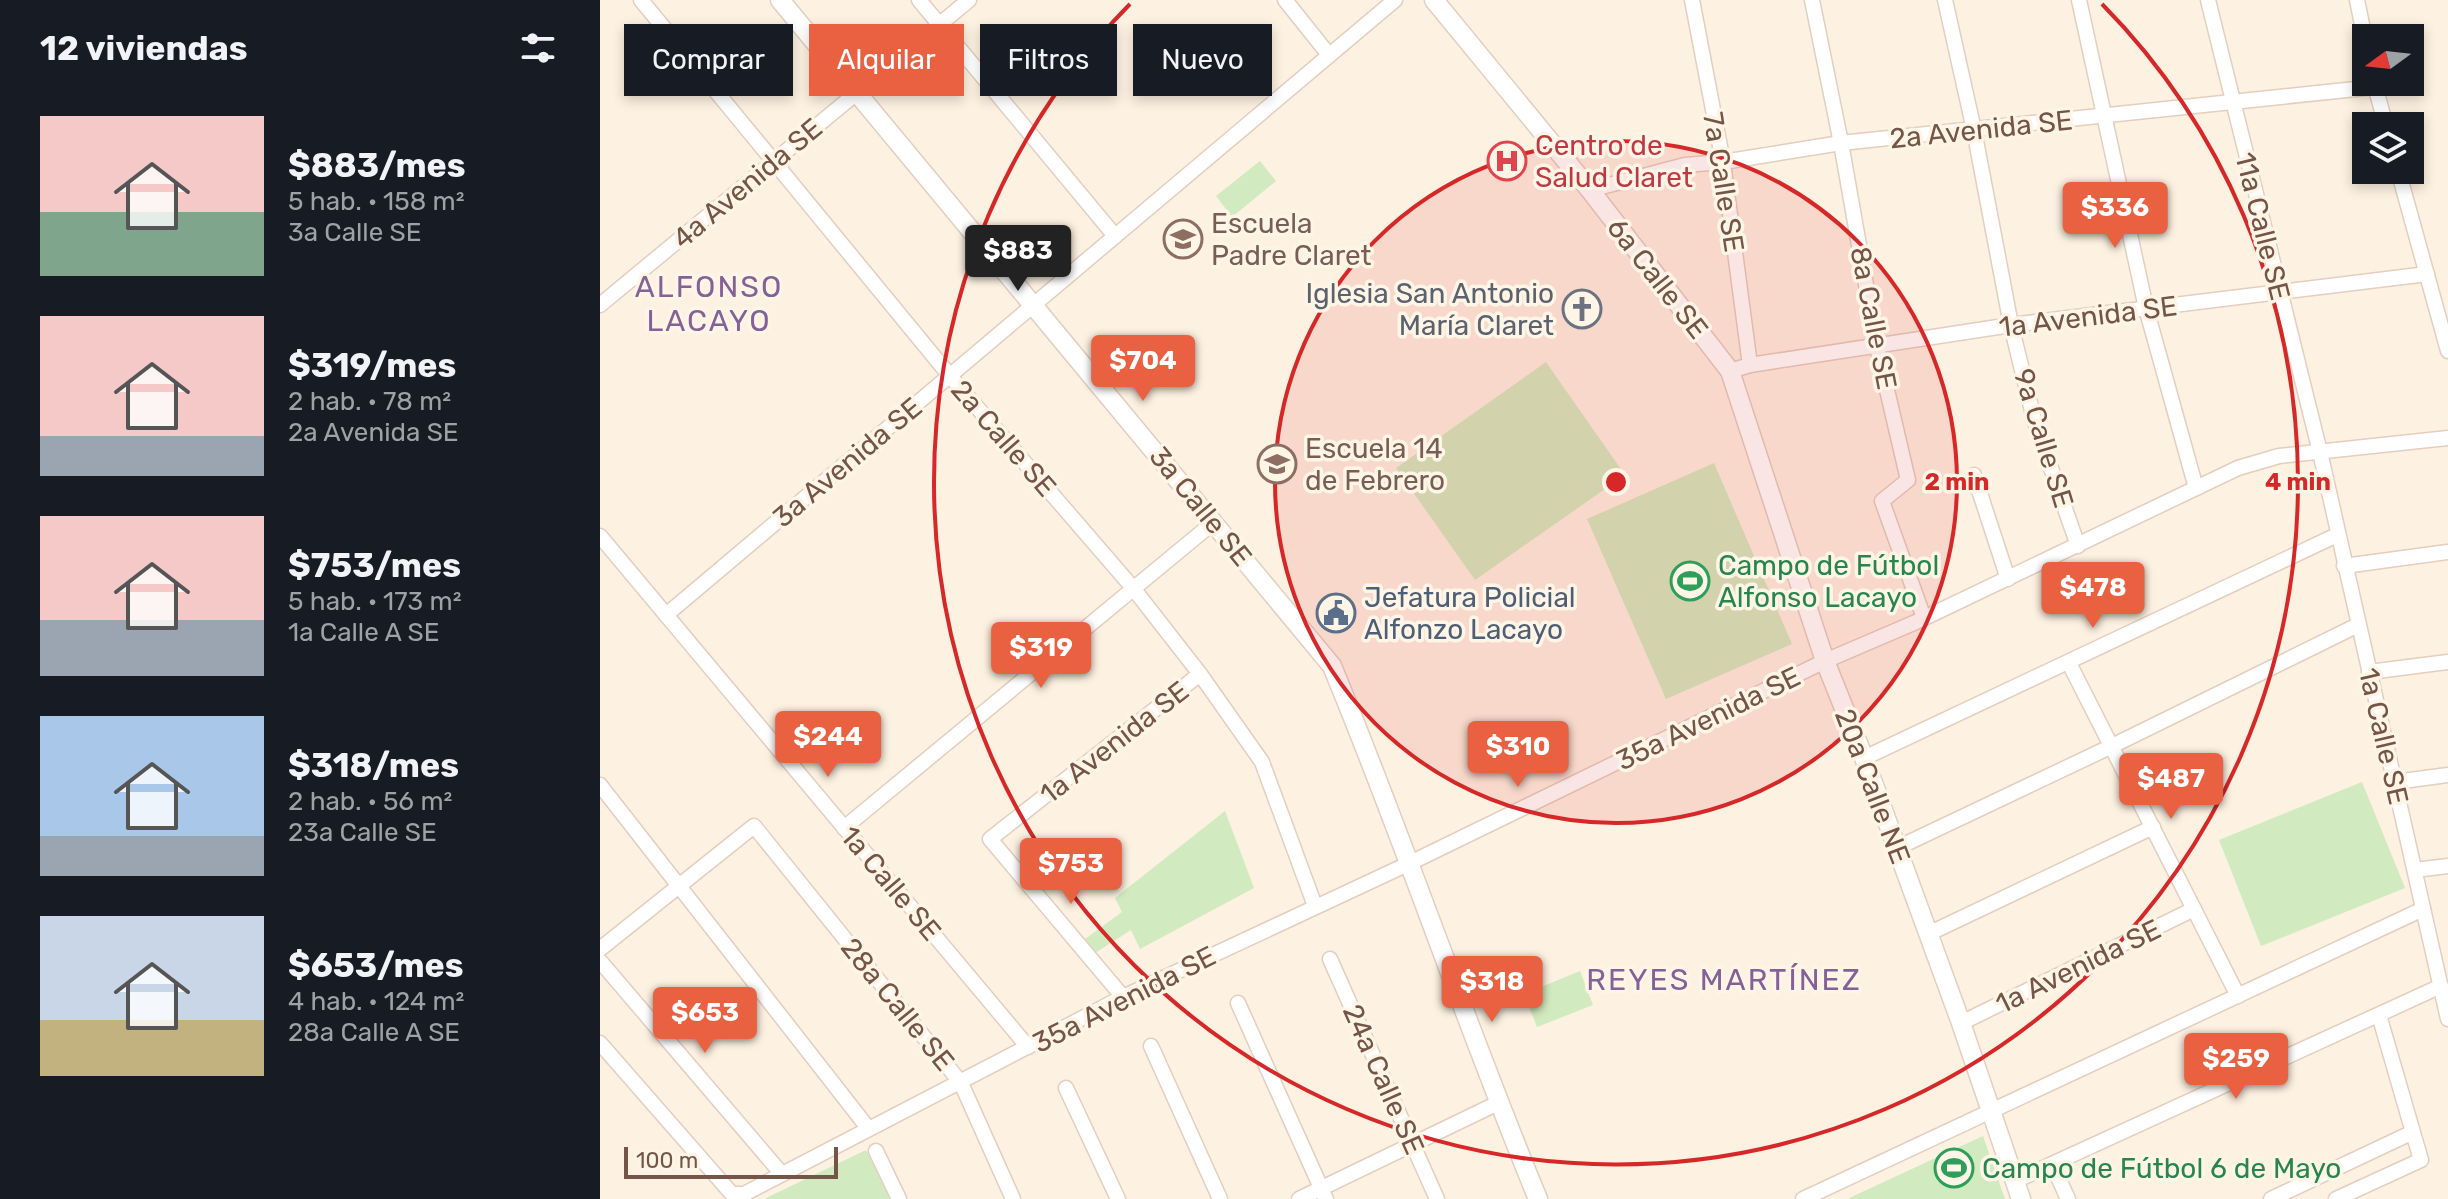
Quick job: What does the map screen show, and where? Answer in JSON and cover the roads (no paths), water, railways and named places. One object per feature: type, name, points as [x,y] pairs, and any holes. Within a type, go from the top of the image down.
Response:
[{"type":"street","name":"2a Calle SE","points":[[641,0],[950,376],[1133,588],[1200,674],[1262,762],[1315,906]]},
{"type":"street","name":"3a Calle SE","points":[[780,0],[809,35]]},
{"type":"street","points":[[919,0],[939,24]]},
{"type":"street","name":"4a Avenida SE","points":[[939,24],[969,0]]},
{"type":"street","points":[[1285,0],[1329,55]]},
{"type":"street","name":"3a Avenida SE","points":[[666,615],[1395,0]]},
{"type":"street","name":"6a Calle SE","points":[[1434,0],[1590,190],[1730,371]]},
{"type":"street","name":"7a Calle SE","points":[[1692,0],[1723,162],[1750,365]]},
{"type":"street","name":"8a Calle SE","points":[[1812,0],[1877,347],[1908,480],[1882,501],[1924,618]]},
{"type":"street","name":"9a Calle SE","points":[[1945,0],[1974,130],[2011,325],[2034,419],[2078,546]]},
{"type":"street","points":[[2079,0],[2146,308],[2196,488]]},
{"type":"street","name":"11a Calle SE","points":[[2208,0],[2320,452]]},
{"type":"street","points":[[2357,0],[2362,24]]},
{"type":"street","points":[[964,54],[1115,236]]},
{"type":"street","name":"2a Avenida SE","points":[[1590,190],[1685,165],[1841,143],[2352,87]]},
{"type":"street","name":"4a Avenida SE","points":[[600,305],[852,96]]},
{"type":"street","name":"3a Calle SE","points":[[859,96],[1332,666],[1376,772],[1498,1103],[1538,1199]]},
{"type":"street","points":[[2402,184],[2448,351]]},
{"type":"street","name":"1a Avenida SE","points":[[1730,371],[1750,365],[2011,325],[2427,274]]},
{"type":"street","name":"20a Calle NE","points":[[1730,371],[1825,661],[1961,1023],[2018,1190]]},
{"type":"street","name":"35a Avenida SE","points":[[600,1043],[732,1194],[744,1194],[1123,997],[1410,863],[1825,661],[2008,579],[2238,468],[2279,456],[2448,438]]},
{"type":"street","name":"1a Calle SE","points":[[2320,452],[2423,909],[2442,968],[2441,986],[2448,1019]]},
{"type":"street","points":[[1974,475],[2008,579]]},
{"type":"street","points":[[844,828],[1214,522]]},
{"type":"street","points":[[1864,758],[2337,535]]},
{"type":"street","name":"1a Calle SE","points":[[600,536],[1028,1047]]},
{"type":"street","points":[[2344,566],[2448,552]]},
{"type":"street","points":[[1897,848],[2358,625]]},
{"type":"street","points":[[2369,672],[2448,662]]},
{"type":"street","points":[[2069,663],[2238,996]]},
{"type":"street","name":"1a Avenida SE","points":[[1123,997],[990,839],[1200,674]]},
{"type":"street","points":[[2395,782],[2448,775]]},
{"type":"street","points":[[600,785],[868,1128]]},
{"type":"street","name":"28a Calle SE","points":[[679,886],[754,826],[961,1083],[1013,1199]]},
{"type":"street","points":[[1928,934],[2153,827]]},
{"type":"street","points":[[2415,870],[2448,866]]},
{"type":"street","points":[[600,949],[679,886]]},
{"type":"street","name":"1a Avenida SE","points":[[1961,1023],[2194,909]]},
{"type":"street","points":[[1803,1199],[2423,909]]},
{"type":"street","name":"24a Calle SE","points":[[1330,959],[1437,1199]]},
{"type":"street","points":[[600,961],[781,1173]]},
{"type":"street","points":[[2018,1190],[2052,1164],[2441,986]]},
{"type":"street","points":[[1238,1003],[1323,1194]]},
{"type":"street","points":[[2336,1199],[2421,1160],[2379,1015]]},
{"type":"street","points":[[1151,1046],[1220,1199]]},
{"type":"street","points":[[1066,1088],[1118,1199]]},
{"type":"street","points":[[1299,1199],[1323,1194],[1413,1144],[1498,1103]]},
{"type":"street","points":[[2271,1199],[2411,1133]]},
{"type":"street","points":[[876,1151],[899,1199]]},
{"type":"street","points":[[2052,1164],[2068,1199]]},
{"type":"place","name":"Centro de Salud Claret","points":[[1507,161]]},
{"type":"place","name":"Escuela Padre Claret","points":[[1183,239]]},
{"type":"place","name":"Iglesia San Antonio María Claret","points":[[1582,309]]},
{"type":"place","name":"Escuela 14 de Febrero","points":[[1277,464]]},
{"type":"place","name":"Campo de Fútbol Alfonso Lacayo","points":[[1690,581]]},
{"type":"place","name":"Jefatura Policial Alfonzo Lacayo","points":[[1336,613]]},
{"type":"place","name":"Campo de Fútbol 6 de Mayo","points":[[1954,1168]]},
{"type":"district","name":"ALFONSO LACAYO","points":[[709,304]]},
{"type":"district","name":"REYES MARTÍNEZ","points":[[1724,980]]}]
